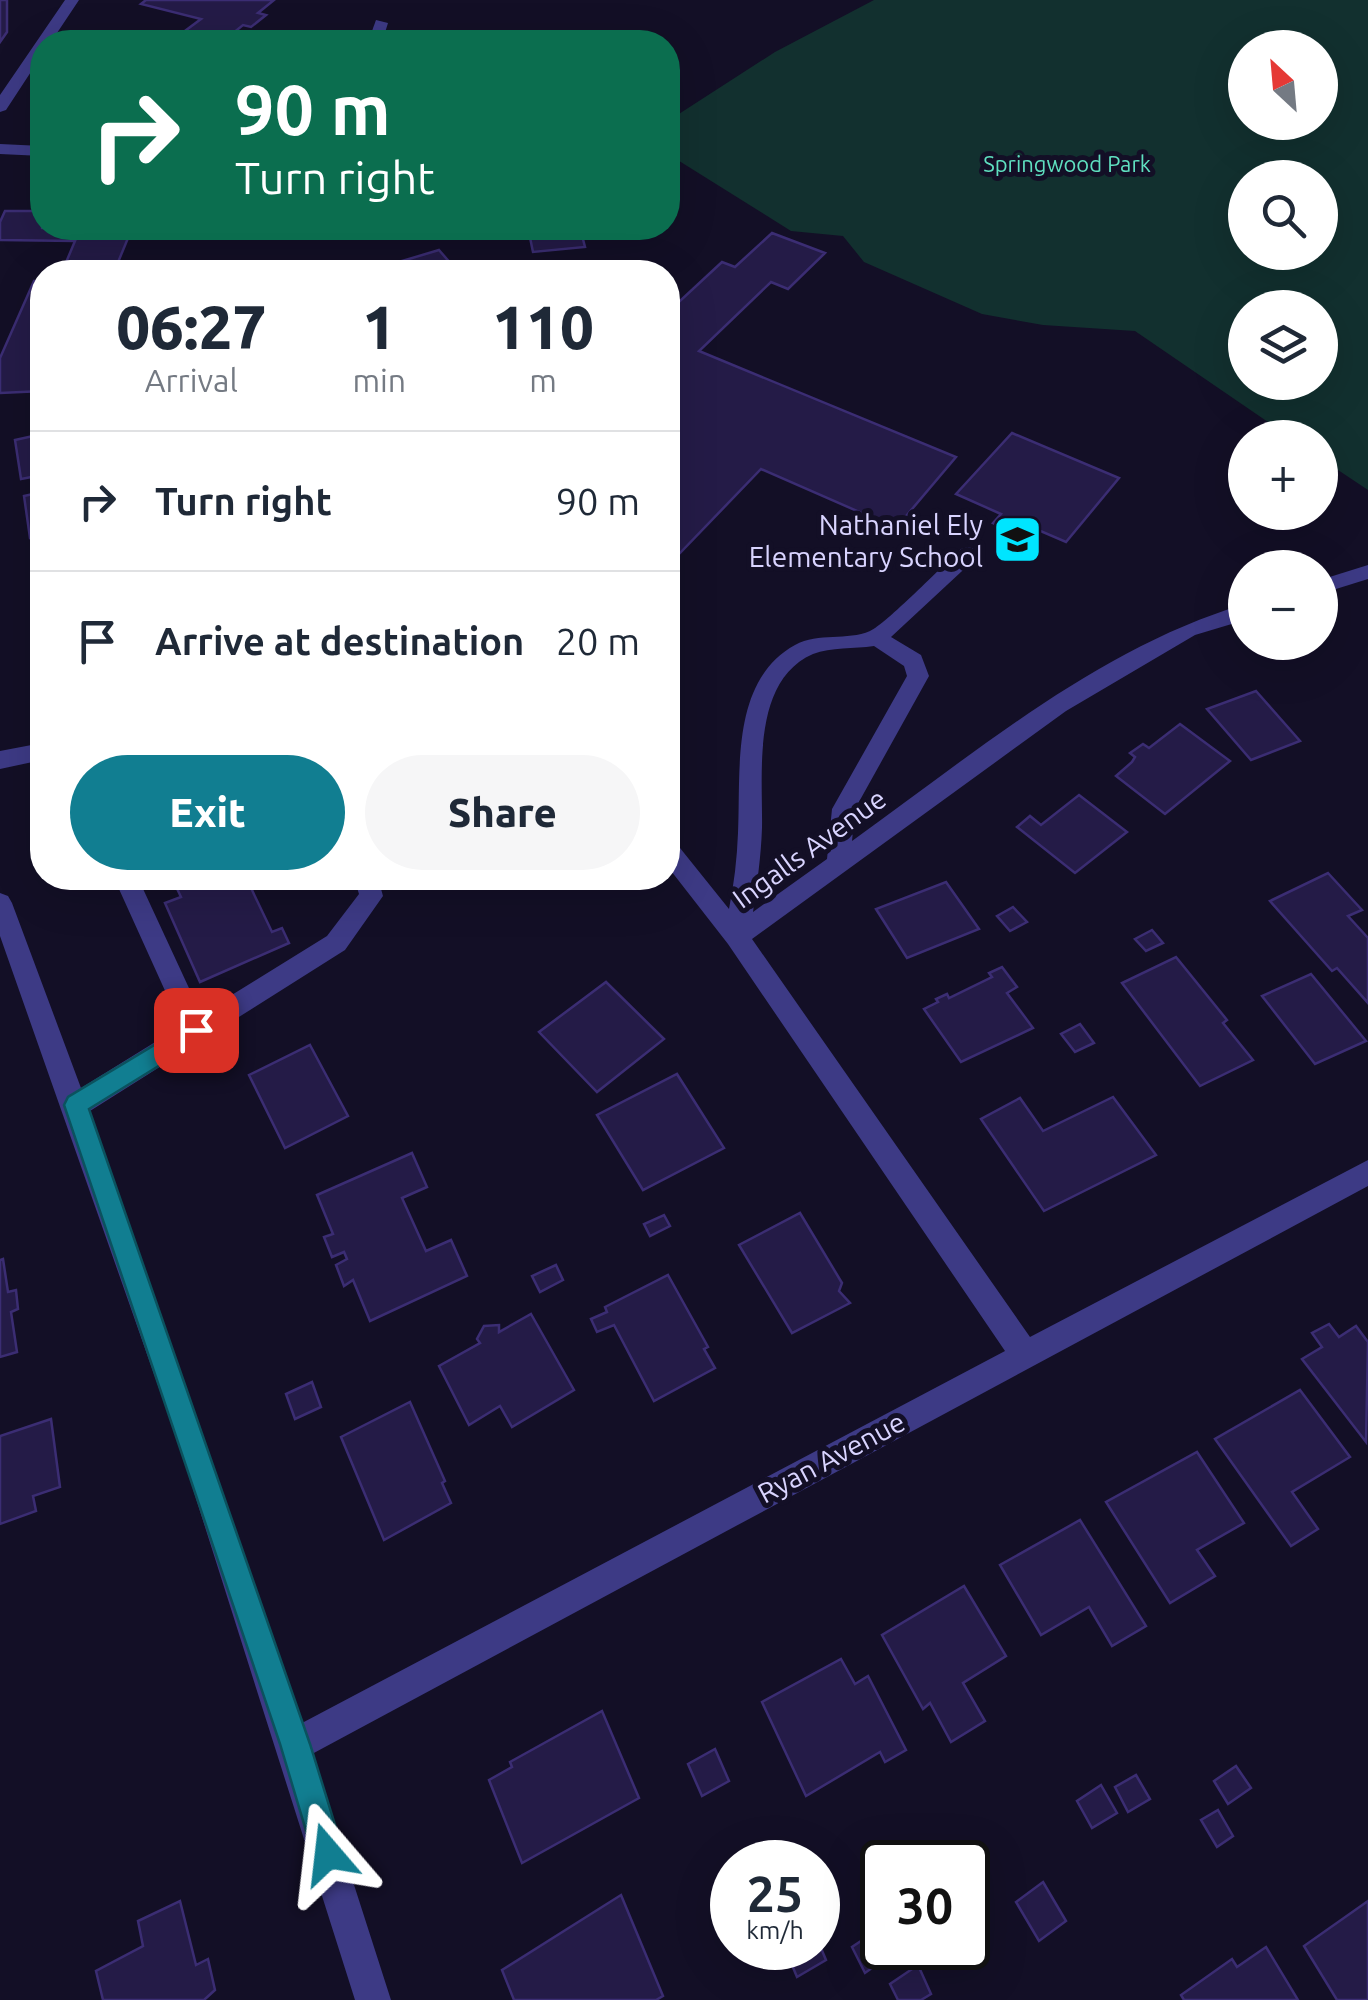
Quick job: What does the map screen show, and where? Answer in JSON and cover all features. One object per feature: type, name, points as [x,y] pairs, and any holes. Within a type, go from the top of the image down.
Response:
[{"type":"street","points":[[52,30],[72,0]]},
{"type":"street","points":[[379,30],[381,23]]},
{"type":"street","points":[[0,107],[30,62]]},
{"type":"street","points":[[0,149],[30,150]]},
{"type":"street","points":[[738,937],[750,851],[750,750],[761,699],[784,664],[803,649],[877,638],[968,554]]},
{"type":"street","points":[[1338,581],[1368,572]]},
{"type":"street","name":"Ingalls Avenue","points":[[1024,1353],[738,937],[1058,705],[1188,630],[1228,617]]},
{"type":"street","points":[[838,865],[844,809],[918,676],[913,661],[877,638]]},
{"type":"street","points":[[0,760],[30,754]]},
{"type":"street","points":[[680,865],[738,937]]},
{"type":"street","points":[[132,890],[196,1030]]},
{"type":"street","points":[[76,1105],[336,943],[358,917],[371,896],[369,890]]},
{"type":"street","points":[[0,903],[76,1105],[295,1744],[373,2000]]},
{"type":"street","name":"Ryan Avenue","points":[[295,1744],[1368,1172]]},
{"type":"green space","name":"Springwood Park","points":[[874,0],[1368,0],[1368,490],[1338,470],[1338,420],[1265,420],[1236,400],[1338,400],[1338,290],[1228,290],[1228,395],[1135,331],[1043,325],[982,314],[864,262],[843,236],[791,231],[680,162],[680,113],[775,52]]},
{"type":"building","points":[[0,0],[7,0],[7,32],[0,42]]},
{"type":"building","points":[[146,0],[274,0],[258,13],[266,15],[251,27],[243,25],[237,30],[186,30],[201,19],[141,4]]},
{"type":"building","points":[[5,211],[30,211],[30,240],[127,240],[119,260],[67,260],[75,241],[0,240],[0,222]]},
{"type":"building","points":[[772,233],[825,253],[788,289],[771,282],[699,351],[956,457],[896,528],[761,469],[680,553],[680,301],[722,262],[735,267]]},
{"type":"building","points":[[530,240],[583,240],[585,247],[533,252]]},
{"type":"building","points":[[439,250],[448,260],[405,260]]},
{"type":"building","points":[[30,290],[30,392],[0,393],[0,358]]},
{"type":"building","points":[[1012,433],[1119,478],[1066,542],[1022,523],[1013,533],[993,523],[1001,514],[956,494]]},
{"type":"building","points":[[30,437],[30,477],[21,479],[15,440]]},
{"type":"building","points":[[30,495],[30,538],[24,496]]},
{"type":"building","points":[[1256,691],[1300,741],[1251,760],[1207,709]]},
{"type":"building","points":[[1180,724],[1230,761],[1165,814],[1116,776],[1132,762],[1135,757],[1130,753],[1143,744],[1149,748]]},
{"type":"building","points":[[1079,795],[1127,832],[1075,873],[1017,827],[1030,816],[1041,825]]},
{"type":"building","points":[[1328,873],[1362,910],[1348,916],[1368,938],[1368,1003],[1337,968],[1332,971],[1270,901]]},
{"type":"building","points":[[946,882],[979,929],[907,958],[876,909]]},
{"type":"building","points":[[178,890],[252,890],[272,932],[282,928],[289,943],[200,982],[165,903],[181,897]]},
{"type":"building","points":[[1013,907],[1027,922],[1010,931],[997,916]]},
{"type":"building","points":[[1152,930],[1163,943],[1146,951],[1135,939]]},
{"type":"building","points":[[1176,957],[1227,1020],[1223,1023],[1253,1060],[1200,1086],[1122,983]]},
{"type":"building","points":[[1002,967],[1017,987],[1007,993],[1033,1028],[961,1062],[924,1009],[938,1002],[936,999],[947,994],[949,998],[992,977],[989,973]]},
{"type":"building","points":[[1311,974],[1366,1041],[1315,1064],[1262,996]]},
{"type":"building","points":[[606,982],[664,1039],[597,1092],[539,1032]]},
{"type":"building","points":[[1080,1024],[1094,1043],[1075,1052],[1061,1034]]},
{"type":"building","points":[[310,1045],[348,1116],[285,1148],[249,1075]]},
{"type":"building","points":[[677,1074],[724,1148],[643,1190],[597,1115]]},
{"type":"building","points":[[1113,1097],[1156,1155],[1044,1211],[981,1119],[1020,1098],[1043,1131]]},
{"type":"building","points":[[412,1153],[427,1187],[402,1198],[426,1251],[451,1240],[467,1276],[370,1321],[353,1280],[344,1286],[336,1265],[347,1259],[344,1252],[332,1257],[324,1237],[333,1234],[317,1195]]},
{"type":"building","points":[[800,1213],[842,1283],[839,1291],[850,1303],[792,1333],[739,1245]]},
{"type":"building","points":[[664,1215],[670,1226],[650,1236],[644,1224]]},
{"type":"building","points":[[3,1259],[8,1292],[16,1290],[18,1309],[11,1312],[17,1352],[0,1357],[0,1260]]},
{"type":"building","points":[[556,1265],[563,1280],[540,1292],[532,1276]]},
{"type":"building","points":[[668,1275],[708,1347],[704,1349],[715,1368],[654,1401],[614,1325],[597,1332],[591,1319],[607,1312],[605,1307]]},
{"type":"building","points":[[531,1314],[574,1390],[512,1427],[500,1406],[469,1425],[439,1366],[480,1343],[477,1339],[484,1326],[499,1325],[499,1332]]},
{"type":"building","points":[[1329,1324],[1339,1337],[1356,1326],[1368,1342],[1366,1442],[1302,1359],[1322,1347],[1312,1333]]},
{"type":"building","points":[[312,1382],[321,1407],[295,1419],[286,1394]]},
{"type":"building","points":[[1300,1390],[1350,1457],[1292,1492],[1318,1529],[1291,1546],[1215,1439]]},
{"type":"building","points":[[410,1402],[451,1503],[384,1540],[341,1437]]},
{"type":"building","points":[[51,1419],[60,1487],[33,1496],[36,1511],[0,1524],[0,1436]]},
{"type":"building","points":[[1197,1452],[1244,1523],[1197,1550],[1215,1576],[1170,1603],[1106,1502]]},
{"type":"building","points":[[1080,1520],[1146,1626],[1112,1646],[1089,1607],[1041,1635],[1000,1565]]},
{"type":"building","points":[[964,1586],[1006,1656],[963,1683],[985,1721],[951,1742],[930,1703],[923,1709],[882,1635]]},
{"type":"building","points":[[841,1659],[855,1684],[868,1676],[906,1750],[885,1762],[880,1752],[806,1796],[762,1702]]},
{"type":"building","points":[[602,1711],[639,1798],[522,1863],[489,1780],[512,1767],[510,1762]]},
{"type":"building","points":[[715,1749],[729,1781],[702,1796],[688,1764]]},
{"type":"building","points":[[1236,1766],[1251,1788],[1228,1804],[1214,1781]]},
{"type":"building","points":[[1136,1775],[1150,1799],[1128,1812],[1115,1787]]},
{"type":"building","points":[[1101,1785],[1117,1813],[1092,1828],[1077,1801]]},
{"type":"building","points":[[1218,1810],[1233,1836],[1217,1847],[1201,1820]]},
{"type":"building","points":[[1043,1882],[1066,1921],[1039,1941],[1016,1902]]},
{"type":"building","points":[[621,1895],[663,1996],[656,2000],[514,2000],[502,1970]]},
{"type":"building","points":[[180,1901],[196,1965],[208,1959],[215,1990],[204,2000],[103,2000],[96,1971],[143,1946],[138,1921]]},
{"type":"building","points":[[1368,1901],[1368,2000],[1337,2000],[1304,1946]]},
{"type":"building","points":[[860,1942],[860,1963],[852,1947]]},
{"type":"building","points":[[1266,1947],[1298,2000],[1184,2000],[1181,1995],[1232,1959],[1237,1967]]},
{"type":"building","points":[[911,1970],[920,1970],[931,1994],[921,2000],[898,2000],[890,1984]]},
{"type":"place","name":"Nathaniel Ely Elementary School","points":[[1018,540]]},
{"type":"route","points":[[196,1030],[76,1105],[295,1744],[328,1854]]}]
